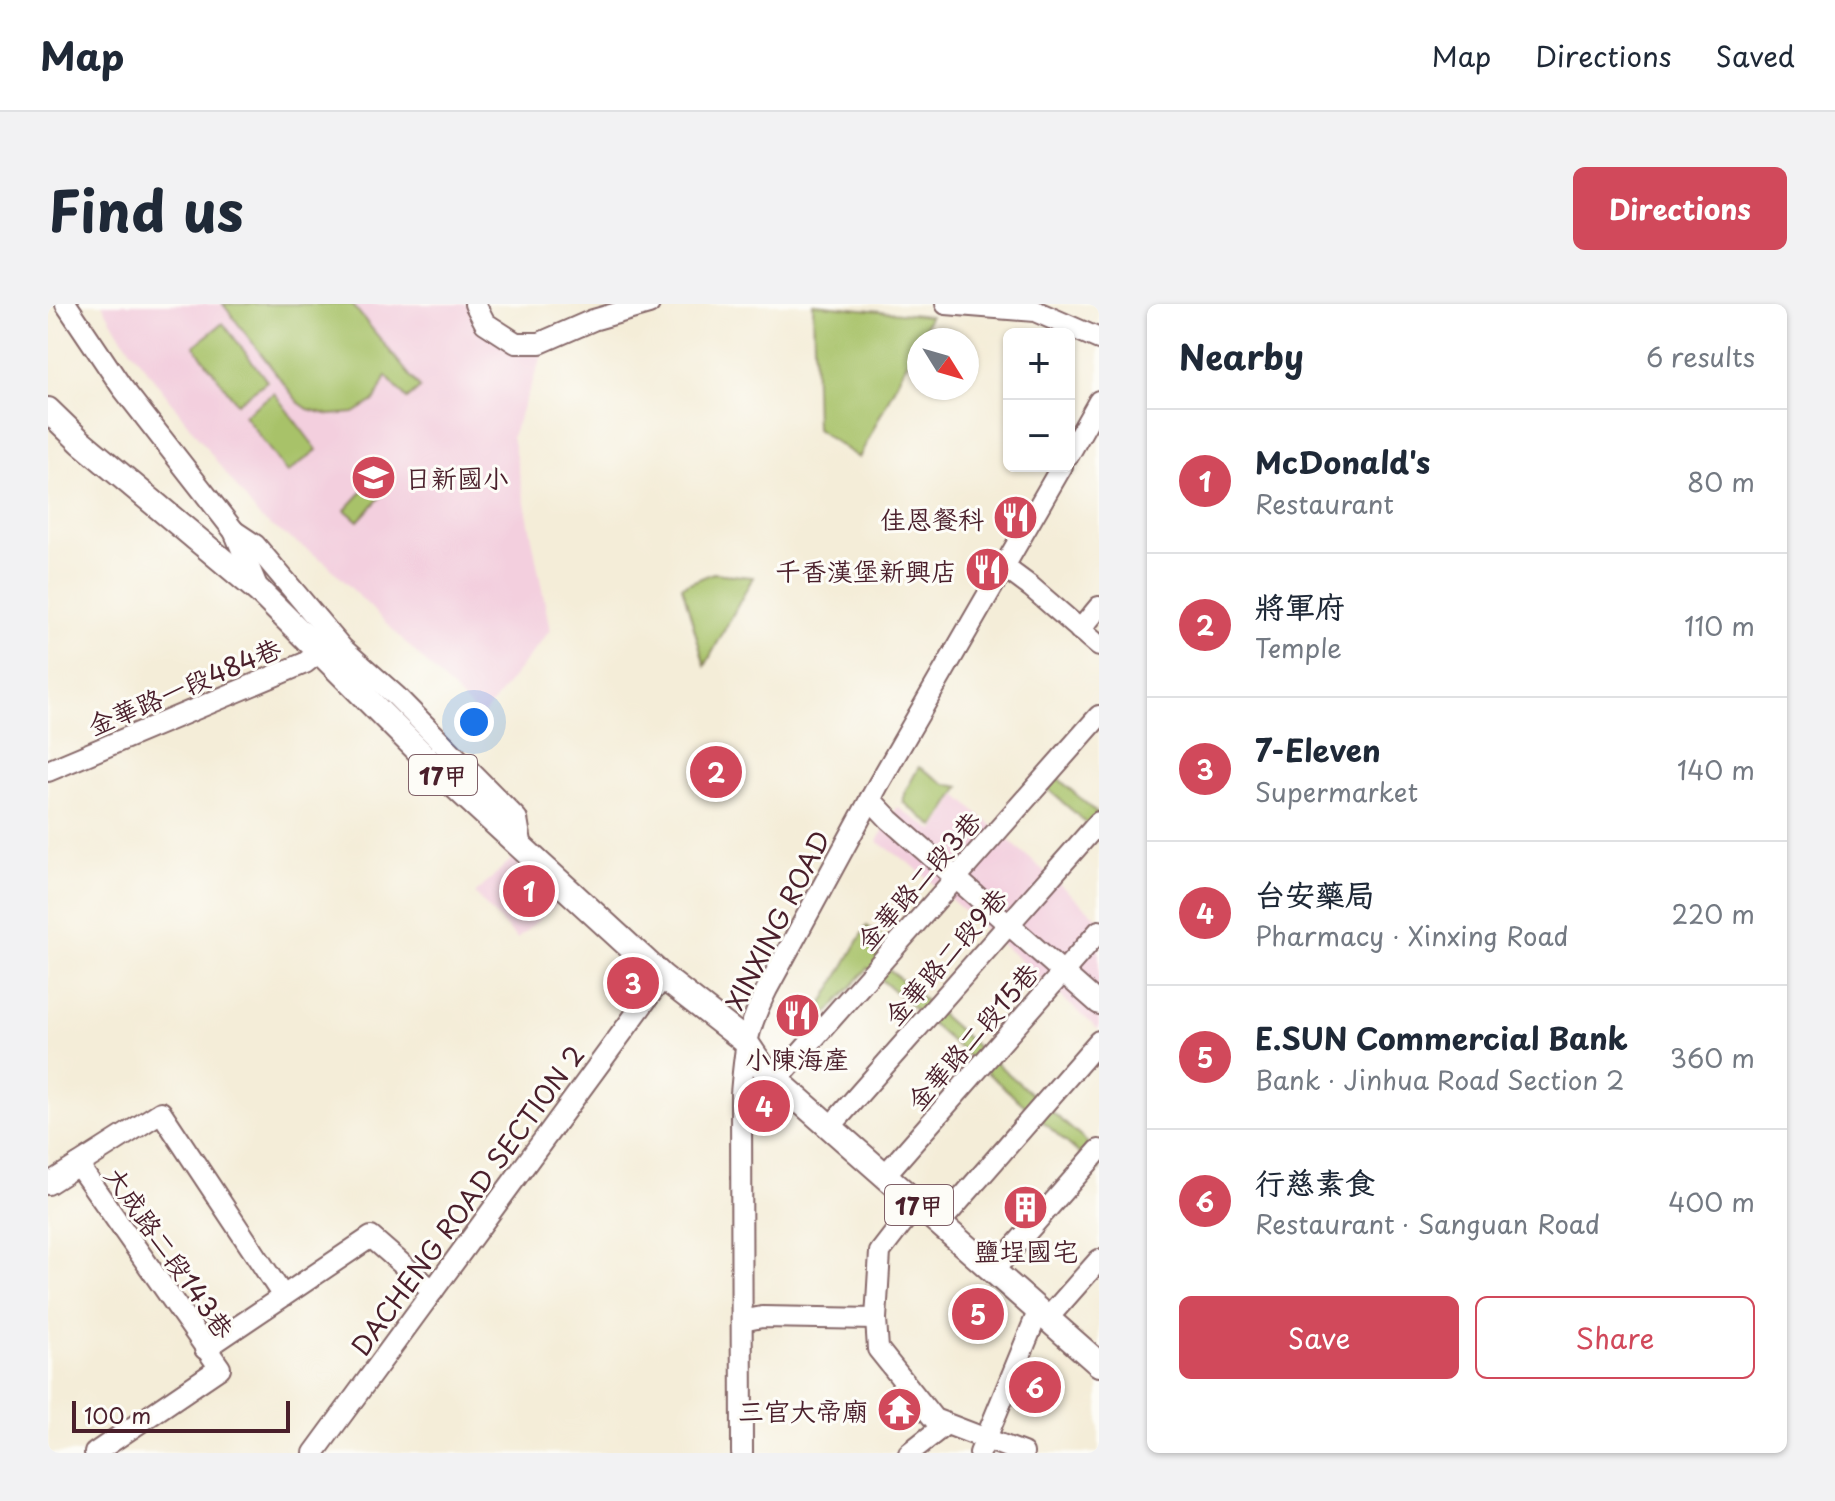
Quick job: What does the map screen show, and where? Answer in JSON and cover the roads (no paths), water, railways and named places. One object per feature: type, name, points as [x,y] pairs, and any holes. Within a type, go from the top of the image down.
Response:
[{"type":"main road","name":"17甲","points":[[48,410],[81,442],[327,646],[446,778],[663,977],[745,1041],[764,1069],[1099,1364]]},
{"type":"street","points":[[66,304],[121,386],[234,531],[259,591]]},
{"type":"street","points":[[475,304],[485,323],[516,343],[540,343],[593,320],[649,304]]},
{"type":"street","points":[[946,304],[1035,311],[1099,339]]},
{"type":"street","points":[[1075,443],[1099,401]]},
{"type":"street","name":"XINXING ROAD","points":[[742,1453],[741,1094],[745,1041],[767,989],[870,799],[1059,472]]},
{"type":"street","points":[[234,531],[255,545],[327,646]]},
{"type":"street","points":[[1004,567],[1099,646]]},
{"type":"street","points":[[1080,630],[1099,607]]},
{"type":"street","name":"金華路一段484巷","points":[[48,771],[305,663],[327,646]]},
{"type":"street","name":"金華路二段3巷","points":[[778,1079],[1099,716]]},
{"type":"street","points":[[870,799],[1099,1004]]},
{"type":"street","name":"金華路二段9巷","points":[[831,1126],[1099,822]]},
{"type":"street","name":"金華路二段15巷","points":[[885,1175],[1099,931]]},
{"type":"street","name":"DACHENG ROAD SECTION 2","points":[[314,1453],[663,977]]},
{"type":"street","points":[[939,1224],[1099,1041]]},
{"type":"street","name":"大成路二段143巷","points":[[48,1184],[161,1112],[283,1296]]},
{"type":"street","points":[[992,1272],[1099,1150]]},
{"type":"street","name":"大成路二段143巷","points":[[78,1165],[220,1368],[124,1445]]},
{"type":"street","points":[[917,1204],[880,1252],[876,1319],[878,1349],[934,1419],[983,1446],[1023,1453]]},
{"type":"street","points":[[205,1349],[371,1237],[433,1291]]},
{"type":"street","points":[[983,1446],[1042,1316],[1099,1260]]},
{"type":"street","points":[[742,1321],[762,1317],[876,1319]]},
{"type":"street","points":[[909,1453],[946,1424]]},
{"type":"street","points":[[95,1453],[124,1445]]},
{"type":"place","name":"日新國小","points":[[374,477]]},
{"type":"place","name":"佳恩餐科","points":[[1015,518]]},
{"type":"place","name":"千香漢堡新興店","points":[[988,570]]},
{"type":"place","name":"將軍府","points":[[716,772]]},
{"type":"place","name":"McDonald's","points":[[529,891]]},
{"type":"place","name":"7-Eleven","points":[[633,983]]},
{"type":"place","name":"小陳海產","points":[[797,1015]]},
{"type":"place","name":"台安藥局","points":[[764,1106]]},
{"type":"place","name":"鹽埕國宅","points":[[1026,1207]]},
{"type":"place","name":"E.SUN Commercial Bank","points":[[978,1314]]},
{"type":"place","name":"行慈素食","points":[[1035,1387]]},
{"type":"place","name":"三官大帝廟","points":[[899,1410]]}]
